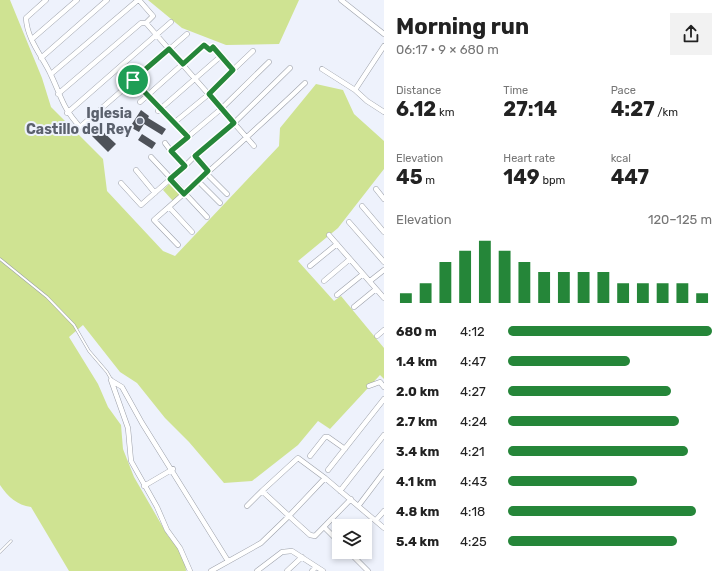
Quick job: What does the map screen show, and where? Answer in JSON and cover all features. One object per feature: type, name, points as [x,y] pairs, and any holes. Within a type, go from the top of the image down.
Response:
[{"type":"street","points":[[46,0],[26,18],[32,39],[50,74],[67,113],[80,127],[187,34]]},
{"type":"street","points":[[32,39],[77,0]]},
{"type":"street","points":[[41,58],[107,0]]},
{"type":"street","points":[[50,74],[138,0],[153,16],[146,23],[142,23],[58,94]]},
{"type":"street","points":[[341,0],[384,34]]},
{"type":"street","points":[[67,113],[171,22]]},
{"type":"street","points":[[146,23],[254,146]]},
{"type":"street","points":[[140,102],[204,45],[210,50],[213,47],[233,70]]},
{"type":"street","points":[[356,90],[384,46]]},
{"type":"street","points":[[175,122],[209,94],[253,51]]},
{"type":"street","points":[[160,110],[221,56]]},
{"type":"street","points":[[171,151],[221,109],[269,62]]},
{"type":"street","points":[[121,183],[141,205],[234,123],[290,68]]},
{"type":"street","points":[[322,69],[356,90],[367,101],[384,112]]},
{"type":"street","points":[[133,80],[160,110],[175,122],[188,137]]},
{"type":"street","points":[[178,244],[154,220],[207,172],[247,139],[305,82]]},
{"type":"street","points":[[165,144],[185,166]]},
{"type":"street","points":[[196,155],[207,172],[227,194]]},
{"type":"street","points":[[151,157],[207,217]]},
{"type":"street","points":[[136,170],[155,193]]},
{"type":"street","points":[[198,181],[220,203]]},
{"type":"street","points":[[376,189],[384,199]]},
{"type":"street","points":[[362,206],[384,232]]},
{"type":"street","points":[[169,207],[192,232]]},
{"type":"street","points":[[349,222],[384,262]]},
{"type":"street","points":[[329,235],[384,298]]},
{"type":"street","points":[[310,266],[337,244]]},
{"type":"street","points":[[324,281],[350,259]]},
{"type":"street","points":[[370,281],[384,270]]},
{"type":"street","points":[[337,295],[363,274]]},
{"type":"street","points":[[354,307],[376,289]]},
{"type":"street","points":[[377,336],[384,330]]},
{"type":"street","points":[[111,380],[122,387],[142,423],[173,469],[228,560]]},
{"type":"street","points":[[111,380],[128,428],[131,461],[157,507],[167,530],[180,548],[190,571]]},
{"type":"street","points":[[369,386],[380,382],[384,387]]},
{"type":"street","points":[[328,470],[384,399]]},
{"type":"street","points":[[340,491],[384,435]]},
{"type":"street","points":[[310,456],[325,437],[328,437],[345,449]]},
{"type":"street","points":[[247,506],[298,458],[359,505],[384,528]]},
{"type":"street","points":[[144,486],[173,469]]},
{"type":"street","points":[[359,505],[384,472]]},
{"type":"street","points":[[212,571],[228,560],[261,543],[290,516],[325,478]]},
{"type":"street","points":[[262,491],[312,536],[315,536],[351,499]]},
{"type":"street","points":[[376,520],[384,510]]},
{"type":"street","points":[[324,527],[332,535]]},
{"type":"street","points":[[258,571],[282,552],[292,551],[322,571]]},
{"type":"street","points":[[287,571],[302,557]]},
{"type":"street","points":[[356,559],[368,571]]},
{"type":"street","points":[[312,571],[316,567]]},
{"type":"lane","points":[[0,259],[47,297],[74,325],[89,350],[107,372],[111,380]]},
{"type":"lane","points":[[0,552],[11,541]]},
{"type":"green space","points":[[0,0],[10,0],[42,78],[51,107],[103,159],[107,191],[163,251],[175,256],[279,146],[280,128],[316,84],[343,90],[354,114],[384,141],[384,169],[338,228],[298,261],[334,301],[341,296],[384,348],[384,379],[380,375],[330,429],[318,421],[298,445],[252,481],[224,483],[189,442],[165,418],[137,383],[120,372],[83,325],[69,337],[98,384],[108,407],[121,425],[123,449],[134,477],[168,536],[184,554],[186,571],[69,571],[31,507],[13,500],[0,485]]},
{"type":"green space","points":[[148,0],[299,0],[279,44],[226,45],[182,28]]},
{"type":"green space","points":[[170,183],[181,194],[173,201],[163,190]]},
{"type":"building","points":[[141,110],[149,116],[148,118],[166,129],[162,135],[144,124],[139,132],[130,127]]},
{"type":"building","points":[[99,128],[116,144],[108,152],[92,136]]},
{"type":"building","points":[[142,134],[156,143],[152,149],[138,140]]},
{"type":"place","name":"Iglesia Castillo del Rey","points":[[140,121]]},
{"type":"route","points":[[204,45],[210,50],[213,47],[233,70],[209,94],[234,123],[195,156],[208,171],[184,194],[170,179],[185,166],[171,151],[188,137],[133,80],[169,49],[183,64],[204,45]]}]
